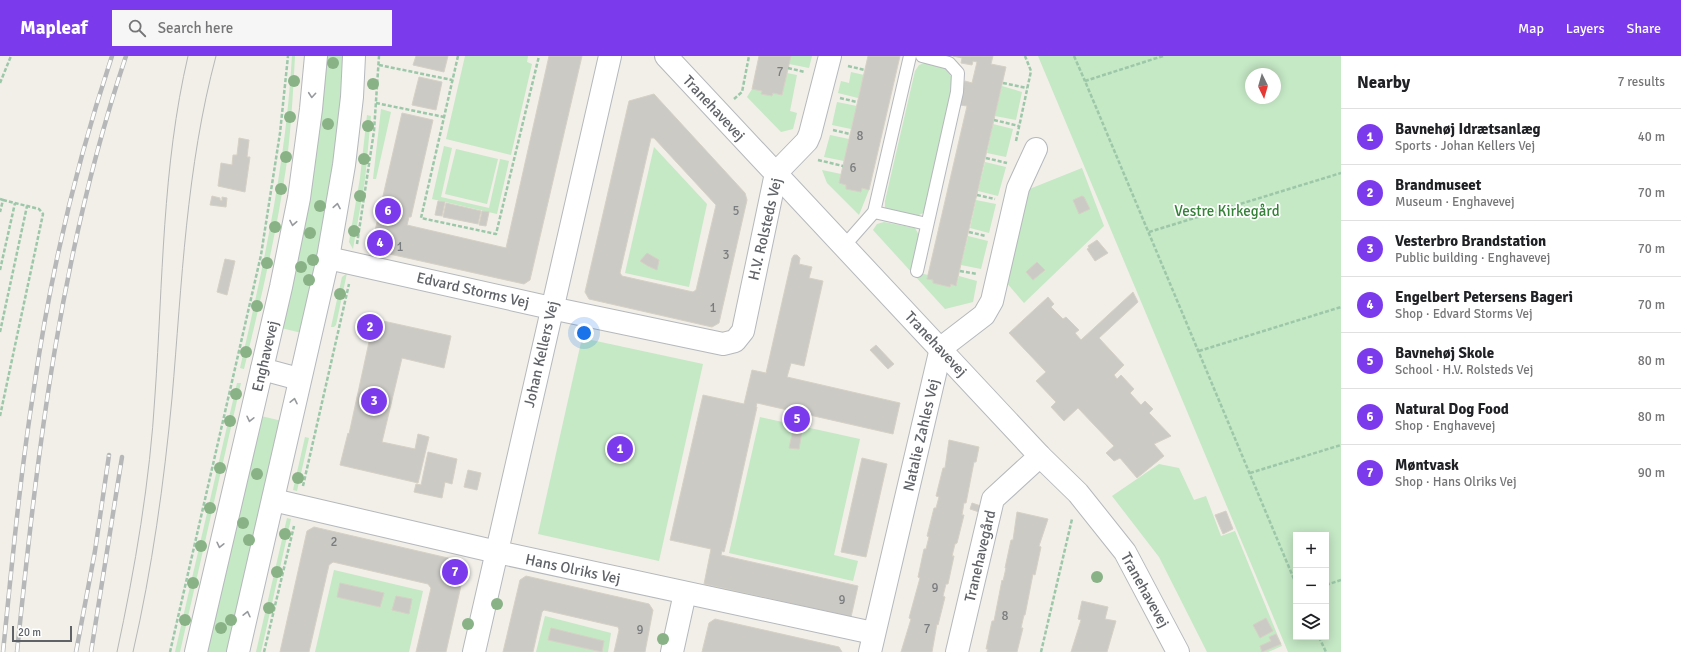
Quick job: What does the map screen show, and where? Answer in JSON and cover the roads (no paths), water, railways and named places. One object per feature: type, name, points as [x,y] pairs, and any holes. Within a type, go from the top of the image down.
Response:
[{"type":"street","name":"Enghavevej","points":[[196,652],[262,369],[299,198],[311,109],[316,56]]},
{"type":"street","points":[[238,652],[299,379],[328,258],[344,165],[354,56]]},
{"type":"street","name":"Johan Kellers Vej","points":[[474,652],[551,308],[610,56]]},
{"type":"street","name":"Tranehavevej","points":[[666,56],[941,348],[1040,456],[1078,493],[1125,552],[1178,652]]},
{"type":"street","name":"H.V. Rolsteds Vej","points":[[735,341],[743,331],[776,173],[807,141],[830,56]]},
{"type":"street","points":[[941,348],[984,315],[992,301],[1018,188],[1036,149]]},
{"type":"street","name":"Edvard Storms Vej","points":[[328,258],[551,308],[723,344],[735,341]]},
{"type":"street","name":"Natalie Zahles Vej","points":[[872,643],[941,348]]},
{"type":"street","points":[[262,369],[299,379]]},
{"type":"street","name":"Tranehavegård","points":[[957,652],[993,499],[1040,456]]},
{"type":"street","name":"Hans Olriks Vej","points":[[273,500],[497,552],[685,593],[872,643]]},
{"type":"street","points":[[672,652],[685,593]]},
{"type":"lane","points":[[844,246],[874,212],[910,56]]},
{"type":"lane","points":[[917,271],[957,92],[958,73],[949,63],[922,56]]},
{"type":"lane","points":[[874,212],[927,224]]},
{"type":"tram line","points":[[117,652],[136,556],[146,492],[153,427],[168,182],[179,98],[188,56]]},
{"type":"tram line","points":[[133,652],[157,526],[172,398],[186,226],[198,141],[216,56]]},
{"type":"railway","points":[[3,652],[17,520],[40,346],[56,262],[76,179],[112,56]]},
{"type":"railway","points":[[17,652],[43,425],[68,277],[84,203],[103,130],[126,56]]},
{"type":"railway","points":[[76,652],[95,551],[109,455]]},
{"type":"railway","points":[[91,652],[122,457]]},
{"type":"place","name":"Natural Dog Food","points":[[388,211]]},
{"type":"place","name":"Engelbert Petersens Bageri","points":[[380,243]]},
{"type":"place","name":"Brandmuseet","points":[[370,327]]},
{"type":"place","name":"Vesterbro Brandstation","points":[[374,401]]},
{"type":"place","name":"Bavnehøj Skole","points":[[797,419]]},
{"type":"place","name":"Bavnehøj Idrætsanlæg","points":[[620,449]]},
{"type":"place","name":"Møntvask","points":[[455,572]]},
{"type":"park label","name":"Vestre Kirkegård","points":[[1227,211]]}]
